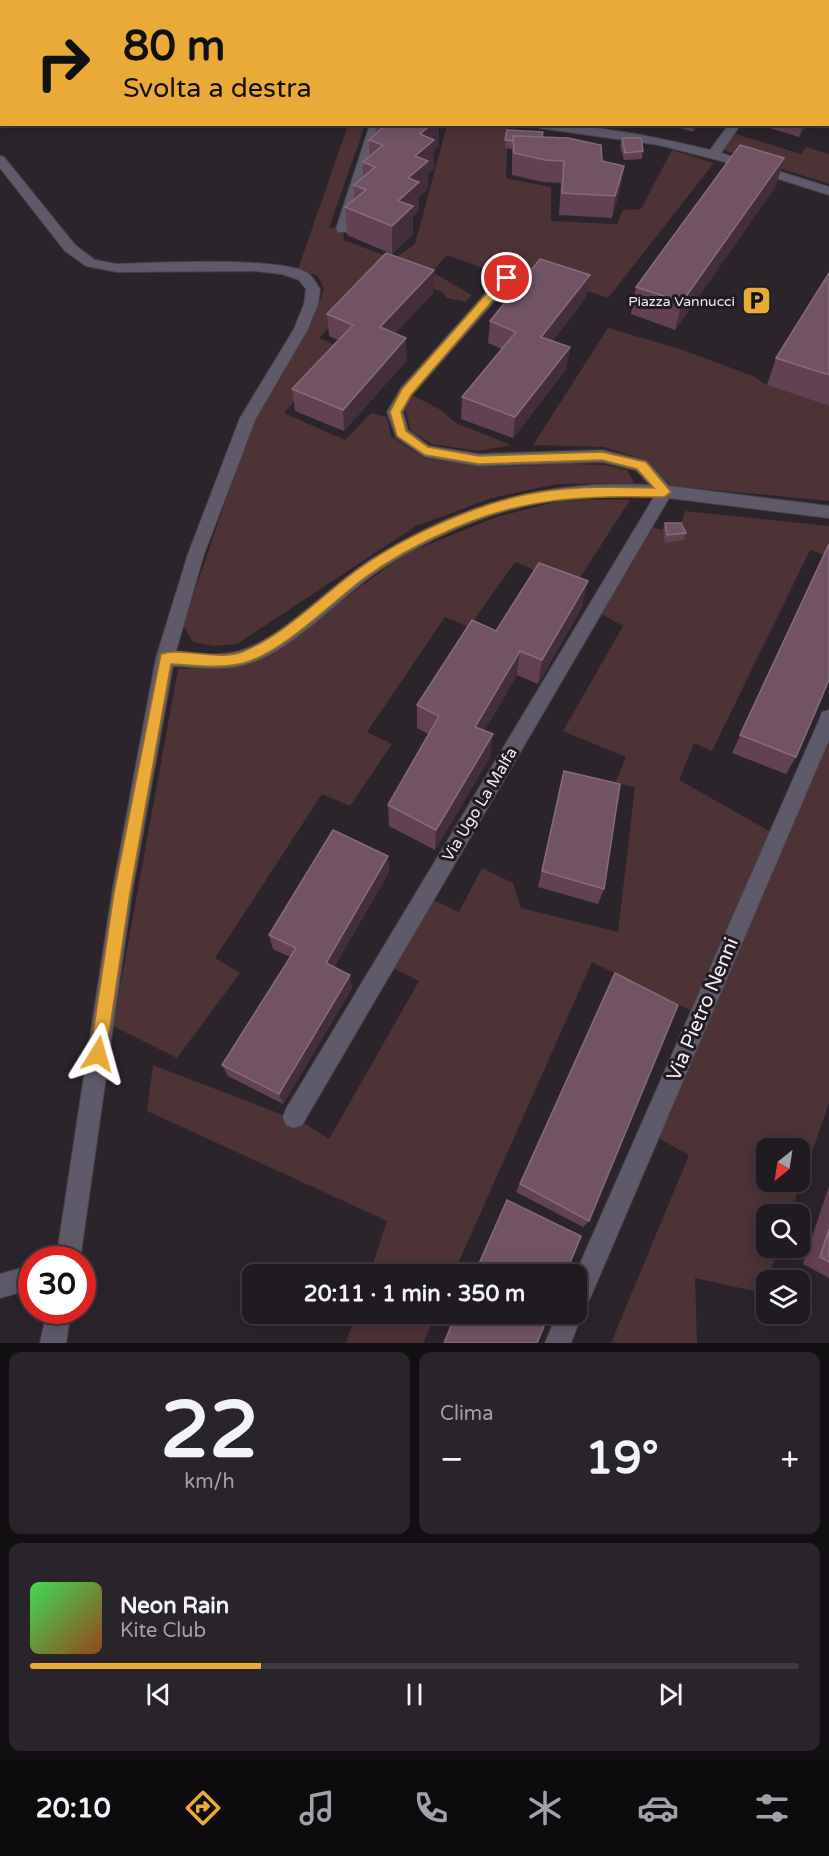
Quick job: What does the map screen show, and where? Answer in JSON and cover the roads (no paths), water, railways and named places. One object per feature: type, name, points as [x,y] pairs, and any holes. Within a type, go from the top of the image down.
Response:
[{"type":"street","points":[[343,229],[375,126]]},
{"type":"street","points":[[552,126],[659,141],[713,155],[829,191]]},
{"type":"street","points":[[713,155],[734,126]]},
{"type":"street","points":[[0,160],[70,248],[91,263],[117,268],[254,267],[284,270],[304,277],[313,289],[311,304],[301,329],[248,418],[196,554],[165,658],[122,893],[70,1246]]},
{"type":"street","points":[[507,278],[406,392],[395,412],[401,433],[425,451],[479,460],[602,456],[641,465],[664,492]]},
{"type":"street","points":[[165,658],[203,661],[242,658],[279,638],[360,575],[402,549],[446,526],[506,504],[539,496],[589,491],[664,492],[829,512]]},
{"type":"street","name":"Via Ugo La Malfa","points":[[294,1117],[664,492]]},
{"type":"street","name":"Via Pietro Nenni","points":[[587,1276],[829,718]]},
{"type":"street","points":[[0,1286],[18,1281]]},
{"type":"street","points":[[53,1343],[57,1324]]},
{"type":"street","points":[[558,1343],[566,1324]]},
{"type":"place","name":"Piazza Vannucci","points":[[756,301]]}]
